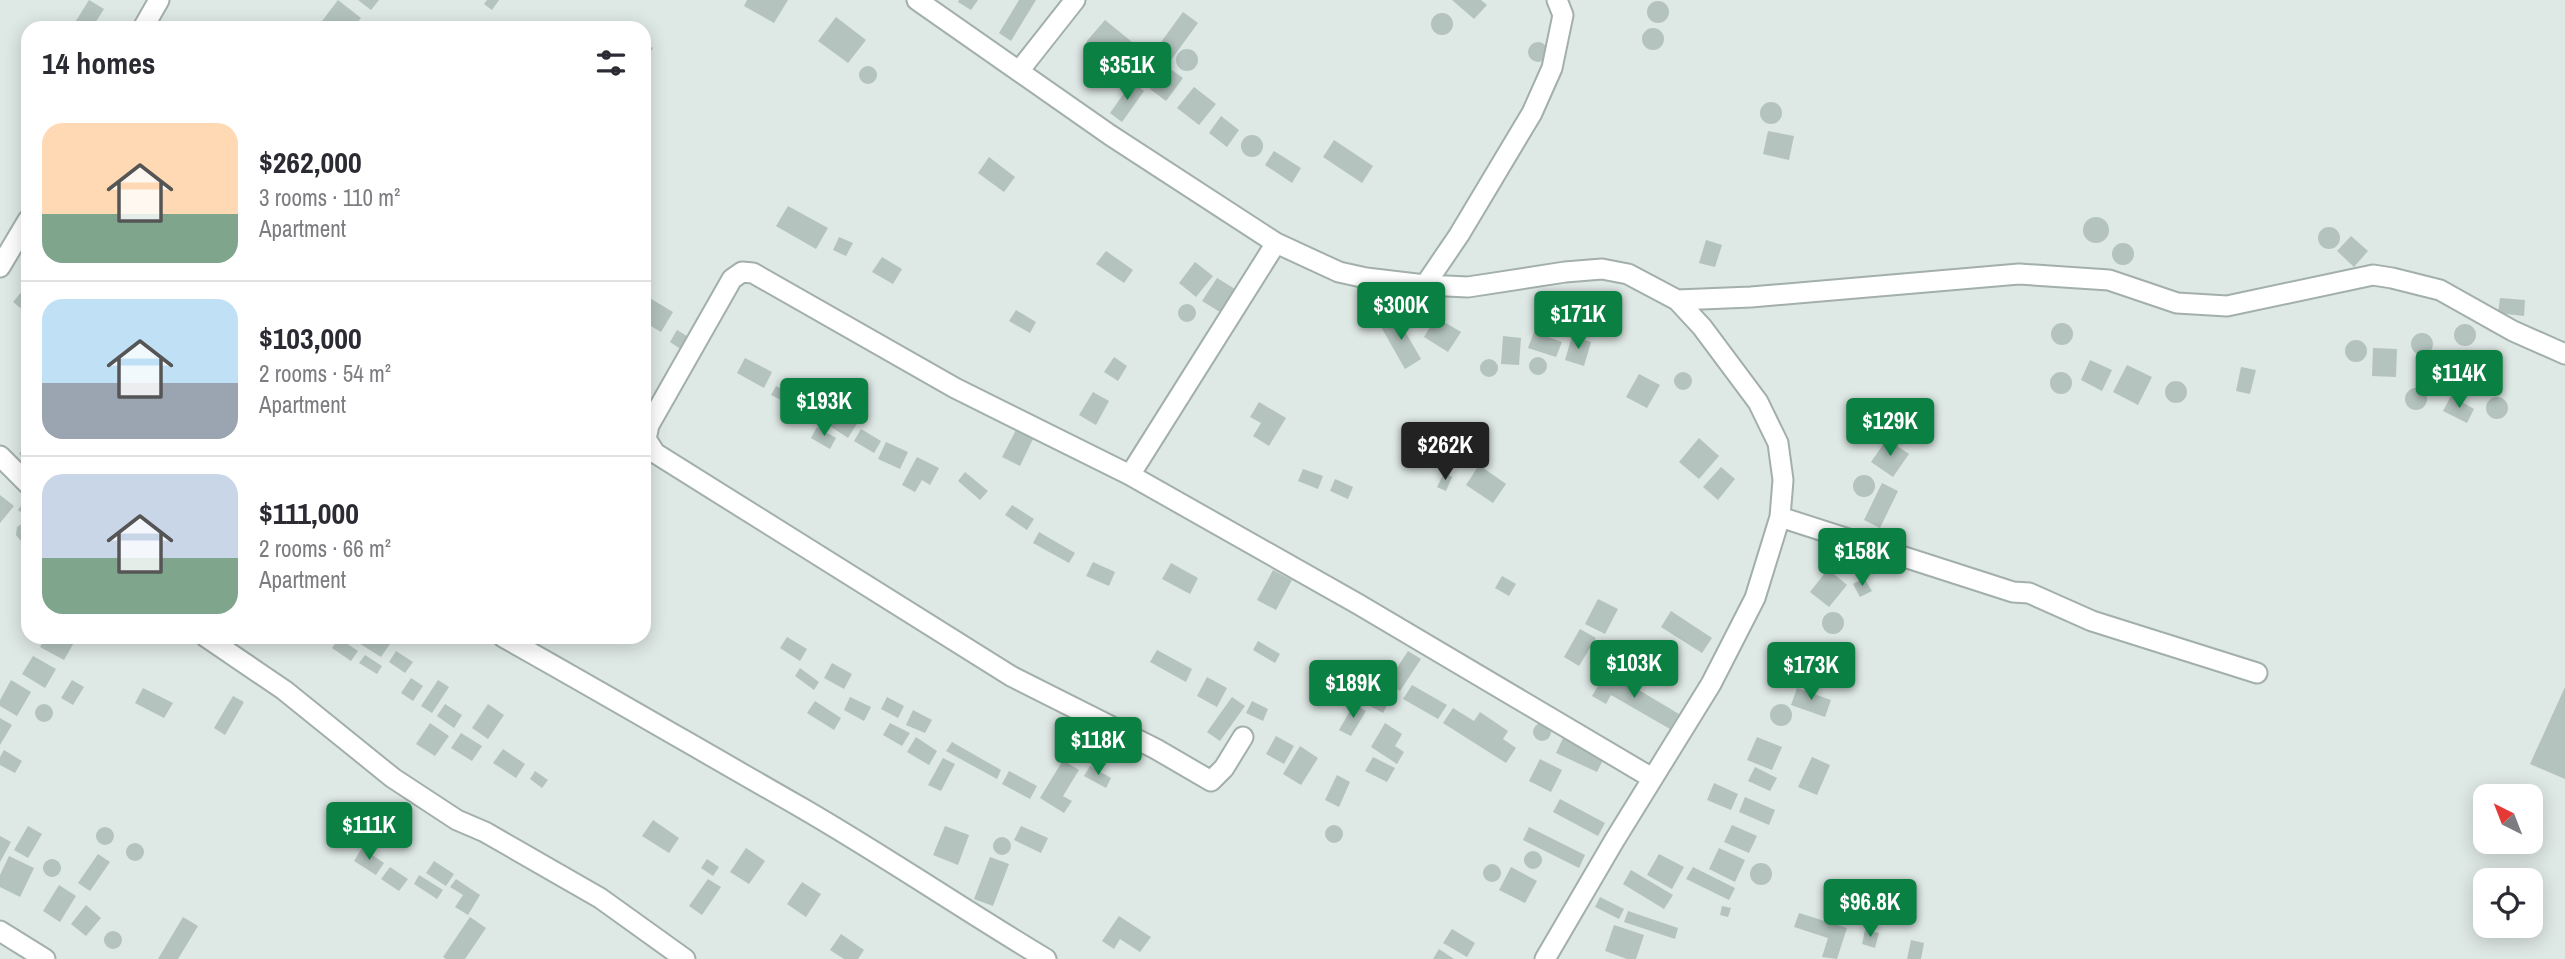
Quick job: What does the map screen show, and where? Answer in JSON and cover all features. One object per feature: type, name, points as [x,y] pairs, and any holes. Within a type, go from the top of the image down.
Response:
[{"type":"street","points":[[147,21],[159,0]]},
{"type":"street","points":[[917,0],[1110,135],[1276,243],[1339,272],[1425,285],[1468,287],[1602,269],[1628,274],[1677,300],[1702,327],[1758,402],[1778,443],[1783,480],[1780,517],[1755,597],[1711,684],[1545,959]]},
{"type":"street","points":[[1019,71],[1075,0]]},
{"type":"street","points":[[1425,285],[1459,235],[1532,113],[1552,68],[1563,15],[1557,0]]},
{"type":"street","points":[[0,267],[21,232]]},
{"type":"street","points":[[1130,475],[1276,243]]},
{"type":"street","points":[[651,421],[732,279],[742,272],[753,273],[955,388],[1130,475],[1370,611],[1652,778]]},
{"type":"street","points":[[1677,300],[1751,297],[2019,274],[2109,280],[2177,303],[2227,306],[2373,275],[2440,290],[2514,331],[2565,354]]},
{"type":"street","points":[[651,447],[655,453],[1011,676],[1156,749],[1211,781],[1224,768],[1243,737]]},
{"type":"street","points":[[0,456],[21,477]]},
{"type":"street","points":[[1780,517],[2013,592],[2029,593],[2092,621],[2257,673]]},
{"type":"street","points":[[216,644],[284,690],[393,778],[457,820],[485,832],[600,898],[685,959]]},
{"type":"street","points":[[516,644],[646,716],[803,809],[1046,959]]},
{"type":"street","points":[[0,931],[46,959]]},
{"type":"building","points":[[89,0],[104,9],[96,21],[76,21]]},
{"type":"building","points":[[338,0],[361,18],[359,21],[322,21]]},
{"type":"building","points":[[358,0],[379,0],[371,10]]},
{"type":"building","points":[[487,0],[499,0],[492,10],[484,4]]},
{"type":"building","points":[[747,0],[788,0],[774,23],[744,6]]},
{"type":"building","points":[[978,0],[971,10],[958,2]]},
{"type":"building","points":[[1019,0],[1036,0],[1011,41],[999,33]]},
{"type":"building","points":[[1452,0],[1481,0],[1487,5],[1474,19]]},
{"type":"building","points":[[1658,1],[1666,4],[1669,12],[1666,20],[1658,23],[1650,20],[1647,12],[1650,4]]},
{"type":"building","points":[[1183,12],[1198,23],[1171,60],[1156,49]]},
{"type":"building","points":[[1442,13],[1452,20],[1453,24],[1446,34],[1442,35],[1432,28],[1431,24],[1438,14]]},
{"type":"building","points":[[836,17],[866,40],[848,63],[818,41]]},
{"type":"building","points":[[1105,20],[1132,42],[1113,64],[1086,42]]},
{"type":"building","points":[[1653,28],[1663,35],[1664,39],[1657,49],[1653,50],[1643,43],[1642,39],[1649,29]]},
{"type":"building","points":[[1534,42],[1542,42],[1548,52],[1542,62],[1534,62],[1528,56],[1528,48]]},
{"type":"building","points":[[1143,47],[1163,62],[1145,84],[1126,70]]},
{"type":"building","points":[[1187,49],[1195,52],[1198,60],[1195,68],[1187,71],[1179,68],[1176,60],[1179,52]]},
{"type":"building","points":[[864,66],[872,66],[877,75],[875,82],[864,84],[859,79],[859,71]]},
{"type":"building","points":[[1166,66],[1183,78],[1166,101],[1150,89]]},
{"type":"building","points":[[1132,82],[1144,91],[1122,122],[1110,113]]},
{"type":"building","points":[[1194,87],[1216,104],[1199,125],[1177,108]]},
{"type":"building","points":[[1771,102],[1781,109],[1782,113],[1775,123],[1771,124],[1761,117],[1760,113],[1767,103]]},
{"type":"building","points":[[1221,116],[1239,130],[1227,147],[1209,133]]},
{"type":"building","points":[[1768,131],[1794,136],[1789,160],[1763,154]]},
{"type":"building","points":[[1252,135],[1262,142],[1263,146],[1256,156],[1252,157],[1242,150],[1241,146],[1248,136]]},
{"type":"building","points":[[1334,140],[1373,166],[1362,183],[1323,157]]},
{"type":"building","points":[[1274,151],[1301,168],[1292,183],[1265,165]]},
{"type":"building","points":[[989,157],[1015,177],[1004,192],[978,173]]},
{"type":"building","points":[[788,206],[828,228],[816,249],[776,226]]},
{"type":"building","points":[[2096,217],[2105,221],[2109,230],[2105,239],[2096,243],[2087,239],[2083,230],[2087,221]]},
{"type":"building","points":[[2329,227],[2337,230],[2340,238],[2337,246],[2329,249],[2321,246],[2318,238],[2321,230]]},
{"type":"building","points":[[2351,236],[2368,251],[2354,267],[2337,251]]},
{"type":"building","points":[[839,237],[853,243],[846,256],[833,250]]},
{"type":"building","points":[[1706,240],[1722,245],[1715,267],[1699,263]]},
{"type":"building","points":[[2123,243],[2131,246],[2134,254],[2131,262],[2123,265],[2115,262],[2112,254],[2115,246]]},
{"type":"building","points":[[1106,251],[1133,270],[1124,283],[1096,264]]},
{"type":"building","points":[[882,257],[902,269],[893,284],[872,272]]},
{"type":"building","points":[[1195,262],[1213,276],[1196,297],[1179,283]]},
{"type":"building","points":[[1217,278],[1235,289],[1220,312],[1202,301]]},
{"type":"building","points":[[21,292],[21,308],[13,302]]},
{"type":"building","points":[[2500,298],[2525,300],[2524,316],[2498,313]]},
{"type":"building","points":[[651,299],[673,312],[661,332],[651,326]]},
{"type":"building","points":[[1183,304],[1191,304],[1196,313],[1194,320],[1183,322],[1178,317],[1178,309]]},
{"type":"building","points":[[1016,310],[1036,322],[1030,333],[1009,321]]},
{"type":"building","points":[[1396,316],[1421,359],[1405,369],[1380,325]]},
{"type":"building","points":[[1436,317],[1461,332],[1448,352],[1424,337]]},
{"type":"building","points":[[2062,323],[2072,330],[2073,334],[2066,344],[2062,345],[2052,338],[2051,334],[2058,324]]},
{"type":"building","points":[[2465,324],[2473,327],[2476,335],[2473,343],[2465,346],[2457,343],[2454,335],[2457,327]]},
{"type":"building","points":[[677,330],[690,338],[682,350],[670,342]]},
{"type":"building","points":[[1534,332],[1562,342],[1556,357],[1528,348]]},
{"type":"building","points":[[2422,333],[2432,340],[2433,344],[2426,354],[2422,355],[2412,348],[2411,344],[2418,334]]},
{"type":"building","points":[[1503,336],[1521,338],[1519,365],[1501,364]]},
{"type":"building","points":[[1572,336],[1591,342],[1584,366],[1565,360]]},
{"type":"building","points":[[2356,340],[2364,343],[2367,351],[2364,359],[2356,362],[2348,359],[2345,351],[2348,343]]},
{"type":"building","points":[[2373,348],[2397,349],[2396,377],[2372,376]]},
{"type":"building","points":[[2458,354],[2466,357],[2469,365],[2466,373],[2458,376],[2450,373],[2447,365],[2450,357]]},
{"type":"building","points":[[1114,357],[1127,366],[1118,381],[1104,372]]},
{"type":"building","points":[[1534,357],[1542,357],[1547,366],[1545,373],[1534,375],[1529,370],[1529,362]]},
{"type":"building","points":[[745,358],[772,372],[764,388],[737,373]]},
{"type":"building","points":[[1485,359],[1493,359],[1498,368],[1496,375],[1485,377],[1480,372],[1480,364]]},
{"type":"building","points":[[2090,360],[2112,370],[2102,391],[2081,380]]},
{"type":"building","points":[[2127,365],[2152,377],[2138,405],[2113,392]]},
{"type":"building","points":[[2241,367],[2256,370],[2250,394],[2236,391]]},
{"type":"building","points":[[1679,372],[1687,372],[1692,381],[1690,388],[1679,390],[1674,385],[1674,377]]},
{"type":"building","points":[[2061,372],[2071,379],[2072,383],[2065,393],[2061,394],[2051,387],[2050,383],[2057,373]]},
{"type":"building","points":[[1639,374],[1660,385],[1647,408],[1626,397]]},
{"type":"building","points":[[2176,381],[2186,388],[2187,392],[2180,402],[2176,403],[2166,396],[2165,392],[2172,382]]},
{"type":"building","points":[[776,386],[798,398],[793,406],[771,395]]},
{"type":"building","points":[[2416,388],[2424,391],[2427,399],[2424,407],[2416,410],[2408,407],[2405,399],[2408,391]]},
{"type":"building","points":[[1093,392],[1109,401],[1096,425],[1079,415]]},
{"type":"building","points":[[2451,396],[2474,409],[2467,423],[2443,411]]},
{"type":"building","points":[[2497,397],[2507,404],[2508,408],[2501,418],[2497,419],[2487,412],[2486,408],[2493,398]]},
{"type":"building","points":[[1259,402],[1286,418],[1269,446],[1253,436],[1261,423],[1250,417]]},
{"type":"building","points":[[805,406],[821,413],[817,421],[802,415]]},
{"type":"building","points":[[837,409],[858,422],[848,438],[827,424]]},
{"type":"building","points":[[817,427],[836,438],[830,449],[811,438]]},
{"type":"building","points":[[861,429],[881,441],[874,453],[854,441]]},
{"type":"building","points":[[1016,430],[1033,439],[1020,466],[1002,457]]},
{"type":"building","points":[[1699,438],[1719,456],[1699,479],[1679,462]]},
{"type":"building","points":[[1887,439],[1909,454],[1893,477],[1871,462]]},
{"type":"building","points":[[886,442],[908,452],[900,469],[878,459]]},
{"type":"building","points":[[917,457],[939,468],[930,485],[922,480],[915,492],[902,485]]},
{"type":"building","points":[[1479,465],[1506,484],[1493,503],[1466,485]]},
{"type":"building","points":[[1721,467],[1735,479],[1718,500],[1703,487]]},
{"type":"building","points":[[1303,469],[1323,476],[1318,489],[1298,481]]},
{"type":"building","points":[[965,472],[988,491],[980,500],[958,481]]},
{"type":"building","points":[[1444,473],[1452,477],[1446,491],[1437,487]]},
{"type":"building","points":[[1864,475],[1874,482],[1875,486],[1868,496],[1864,497],[1854,490],[1853,486],[1860,476]]},
{"type":"building","points":[[1335,479],[1353,487],[1348,499],[1330,491]]},
{"type":"building","points":[[1882,483],[1898,491],[1880,528],[1864,520]]},
{"type":"building","points":[[0,495],[14,506],[0,523]]},
{"type":"building","points":[[1012,505],[1034,519],[1027,530],[1005,515]]},
{"type":"building","points":[[21,524],[21,540],[16,535],[17,527]]},
{"type":"building","points":[[1039,532],[1075,553],[1069,563],[1033,543]]},
{"type":"building","points":[[1093,562],[1115,572],[1109,586],[1086,576]]},
{"type":"building","points":[[1171,563],[1198,578],[1190,594],[1162,579]]},
{"type":"building","points":[[1828,569],[1847,585],[1829,607],[1810,592]]},
{"type":"building","points":[[1273,570],[1292,580],[1276,610],[1257,600]]},
{"type":"building","points":[[1502,576],[1516,584],[1509,596],[1495,588]]},
{"type":"building","points":[[1864,578],[1872,591],[1860,597],[1853,584]]},
{"type":"building","points":[[1598,599],[1618,609],[1605,634],[1585,624]]},
{"type":"building","points":[[1671,611],[1712,638],[1702,653],[1661,627]]},
{"type":"building","points":[[1833,612],[1843,619],[1844,623],[1837,633],[1833,634],[1823,627],[1822,623],[1829,613]]},
{"type":"building","points":[[1580,629],[1596,638],[1579,666],[1564,657]]},
{"type":"building","points":[[787,637],[807,649],[800,661],[780,648]]},
{"type":"building","points":[[1258,641],[1280,654],[1275,663],[1253,650]]},
{"type":"building","points":[[42,644],[73,644],[64,660],[40,647]]},
{"type":"building","points":[[335,644],[348,644],[358,651],[351,661],[332,648]]},
{"type":"building","points":[[360,644],[390,644],[381,657]]},
{"type":"building","points":[[1157,650],[1192,669],[1186,682],[1150,662]]},
{"type":"building","points":[[396,651],[413,662],[405,673],[389,662]]},
{"type":"building","points":[[1408,651],[1421,659],[1400,691],[1387,683]]},
{"type":"building","points":[[365,655],[382,666],[377,674],[359,663]]},
{"type":"building","points":[[33,656],[56,669],[45,688],[22,674]]},
{"type":"building","points":[[832,663],[852,674],[844,689],[824,678]]},
{"type":"building","points":[[1340,665],[1355,676],[1338,698],[1323,686]]},
{"type":"building","points":[[800,668],[819,682],[814,690],[795,676]]},
{"type":"building","points":[[1607,671],[1679,714],[1670,729],[1611,695],[1606,704],[1592,696]]},
{"type":"building","points":[[1207,677],[1227,688],[1217,707],[1197,696]]},
{"type":"building","points":[[411,678],[423,686],[413,701],[401,693]]},
{"type":"building","points":[[11,680],[31,692],[17,716],[0,706],[0,700]]},
{"type":"building","points":[[72,680],[84,687],[73,705],[61,698]]},
{"type":"building","points":[[438,680],[449,687],[432,713],[421,706]]},
{"type":"building","points":[[1371,683],[1393,694],[1383,713],[1361,701]]},
{"type":"building","points":[[1412,685],[1447,705],[1438,719],[1403,699]]},
{"type":"building","points":[[2565,687],[2565,779],[2530,764]]},
{"type":"building","points":[[143,688],[173,703],[164,718],[135,703]]},
{"type":"building","points":[[1797,688],[1831,700],[1825,717],[1791,705]]},
{"type":"building","points":[[233,696],[244,702],[225,735],[214,728]]},
{"type":"building","points":[[850,697],[871,707],[864,721],[844,710]]},
{"type":"building","points":[[887,697],[904,706],[898,718],[881,709]]},
{"type":"building","points":[[1232,697],[1245,706],[1220,741],[1207,732]]},
{"type":"building","points":[[815,701],[841,718],[834,730],[807,713]]},
{"type":"building","points":[[1252,701],[1268,709],[1263,721],[1246,713]]},
{"type":"building","points":[[40,704],[48,704],[53,713],[51,720],[40,722],[35,717],[35,709]]},
{"type":"building","points":[[445,704],[462,715],[454,728],[437,716]]},
{"type":"building","points":[[488,704],[504,715],[488,739],[472,728]]},
{"type":"building","points":[[1354,704],[1366,711],[1351,736],[1339,730]]},
{"type":"building","points":[[1781,704],[1789,707],[1792,715],[1789,723],[1781,726],[1773,723],[1770,715],[1773,707]]},
{"type":"building","points":[[1453,708],[1474,721],[1480,712],[1508,731],[1503,739],[1516,748],[1506,763],[1443,723]]},
{"type":"building","points":[[913,710],[932,720],[925,733],[906,725]]},
{"type":"building","points":[[0,718],[12,725],[0,745]]},
{"type":"building","points":[[430,723],[449,736],[435,756],[416,744]]},
{"type":"building","points":[[890,723],[910,733],[902,746],[883,735]]},
{"type":"building","points":[[1385,723],[1402,734],[1395,746],[1404,752],[1397,764],[1371,747]]},
{"type":"building","points":[[1542,723],[1550,728],[1551,732],[1546,740],[1542,741],[1534,736],[1533,732],[1538,724]]},
{"type":"building","points":[[461,733],[482,746],[472,761],[451,748]]},
{"type":"building","points":[[1276,736],[1294,746],[1284,764],[1266,754]]},
{"type":"building","points":[[1564,736],[1605,756],[1597,772],[1556,753]]},
{"type":"building","points":[[916,737],[937,751],[929,765],[907,752]]},
{"type":"building","points":[[1757,737],[1782,747],[1772,770],[1747,760]]},
{"type":"building","points":[[952,742],[1001,770],[997,779],[946,751]]},
{"type":"building","points":[[1300,746],[1318,758],[1301,785],[1283,774]]},
{"type":"building","points":[[503,749],[525,764],[516,778],[493,763]]},
{"type":"building","points":[[4,750],[22,761],[15,773],[0,765]]},
{"type":"building","points":[[1373,757],[1395,768],[1387,782],[1365,771]]},
{"type":"building","points":[[1812,757],[1830,765],[1817,795],[1798,787]]},
{"type":"building","points":[[943,758],[955,764],[941,791],[928,785]]},
{"type":"building","points":[[1540,759],[1562,770],[1551,792],[1529,781]]},
{"type":"building","points":[[1063,760],[1079,770],[1063,796],[1072,801],[1064,813],[1040,798]]},
{"type":"building","points":[[1090,766],[1111,778],[1106,788],[1084,776]]},
{"type":"building","points":[[1755,767],[1777,778],[1770,791],[1748,781]]},
{"type":"building","points":[[535,771],[548,780],[542,788],[530,779]]},
{"type":"building","points":[[1009,771],[1037,786],[1030,799],[1002,784]]},
{"type":"building","points":[[1337,775],[1350,782],[1339,807],[1325,800]]},
{"type":"building","points":[[1714,783],[1738,794],[1731,810],[1707,800]]},
{"type":"building","points":[[1745,797],[1775,810],[1769,825],[1739,812]]},
{"type":"building","points":[[1560,799],[1605,823],[1598,836],[1553,812]]},
{"type":"building","points":[[653,820],[679,838],[669,853],[642,836]]},
{"type":"building","points":[[1330,825],[1338,825],[1343,834],[1341,841],[1330,843],[1325,838],[1325,830]]},
{"type":"building","points":[[1732,825],[1757,836],[1749,853],[1724,842]]},
{"type":"building","points":[[28,826],[42,834],[28,858],[14,850]]},
{"type":"building","points":[[945,826],[969,835],[958,865],[933,855]]},
{"type":"building","points":[[1021,826],[1048,838],[1041,853],[1014,840]]},
{"type":"building","points":[[101,827],[109,827],[114,836],[112,843],[101,845],[96,840],[96,832]]},
{"type":"building","points":[[1529,827],[1585,855],[1579,868],[1523,840]]},
{"type":"building","points":[[0,836],[11,842],[0,862]]},
{"type":"building","points":[[998,837],[1006,837],[1011,846],[1009,853],[998,855],[993,850],[993,842]]},
{"type":"building","points":[[131,843],[139,843],[144,852],[142,859],[131,861],[126,856],[126,848]]},
{"type":"building","points":[[362,848],[384,863],[376,875],[354,861]]},
{"type":"building","points":[[746,848],[765,861],[749,884],[730,872]]},
{"type":"building","points":[[1719,848],[1745,860],[1735,882],[1709,869]]},
{"type":"building","points":[[1529,851],[1537,851],[1542,860],[1540,867],[1529,869],[1524,864],[1524,856]]},
{"type":"building","points":[[98,854],[110,862],[90,891],[78,883]]},
{"type":"building","points":[[1659,854],[1684,867],[1672,889],[1647,875]]},
{"type":"building","points":[[9,856],[34,868],[20,897],[0,887],[0,875]]},
{"type":"building","points":[[990,857],[1009,864],[993,906],[974,899]]},
{"type":"building","points":[[48,859],[56,859],[61,868],[59,875],[48,877],[43,872],[43,864]]},
{"type":"building","points":[[707,859],[719,867],[713,876],[701,868]]},
{"type":"building","points":[[434,861],[454,874],[446,886],[426,873]]},
{"type":"building","points":[[1761,863],[1769,866],[1772,874],[1769,882],[1761,885],[1753,882],[1750,874],[1753,866]]},
{"type":"building","points":[[1488,864],[1496,864],[1501,873],[1499,880],[1488,882],[1483,877],[1483,869]]},
{"type":"building","points":[[390,867],[408,879],[399,891],[381,879]]},
{"type":"building","points":[[1511,867],[1537,881],[1525,903],[1499,890]]},
{"type":"building","points":[[1693,867],[1735,888],[1729,900],[1686,879]]},
{"type":"building","points":[[1631,870],[1673,895],[1664,909],[1623,884]]},
{"type":"building","points":[[419,875],[443,890],[437,899],[414,884]]},
{"type":"building","points":[[456,879],[480,895],[468,915],[455,907],[463,895],[450,887]]},
{"type":"building","points":[[708,879],[721,887],[702,915],[689,906]]},
{"type":"building","points":[[802,882],[821,894],[806,917],[787,904]]},
{"type":"building","points":[[59,885],[76,896],[60,922],[43,911]]},
{"type":"building","points":[[1600,897],[1624,909],[1619,919],[1595,907]]},
{"type":"building","points":[[86,905],[101,918],[86,936],[71,924]]},
{"type":"building","points":[[1722,906],[1731,908],[1728,917],[1720,915]]},
{"type":"building","points":[[1628,911],[1678,928],[1675,939],[1624,922]]},
{"type":"building","points":[[1799,913],[1847,928],[1837,959],[1822,957],[1828,938],[1794,927]]},
{"type":"building","points":[[1119,916],[1151,937],[1140,952],[1120,939],[1114,949],[1102,941]]},
{"type":"building","points":[[183,917],[198,926],[178,959],[158,959]]},
{"type":"building","points":[[470,917],[486,928],[465,959],[446,959],[443,957]]},
{"type":"building","points":[[1614,925],[1644,935],[1636,959],[1627,959],[1605,951]]},
{"type":"building","points":[[1452,929],[1475,943],[1467,957],[1443,943]]},
{"type":"building","points":[[1865,930],[1879,933],[1875,948],[1862,944]]},
{"type":"building","points":[[109,931],[117,931],[122,940],[120,947],[109,949],[104,944],[104,936]]},
{"type":"building","points":[[841,934],[864,950],[858,959],[844,959],[830,950]]},
{"type":"building","points":[[1911,940],[1924,943],[1921,959],[1907,959]]},
{"type":"building","points":[[1439,949],[1454,959],[1433,959]]}]
